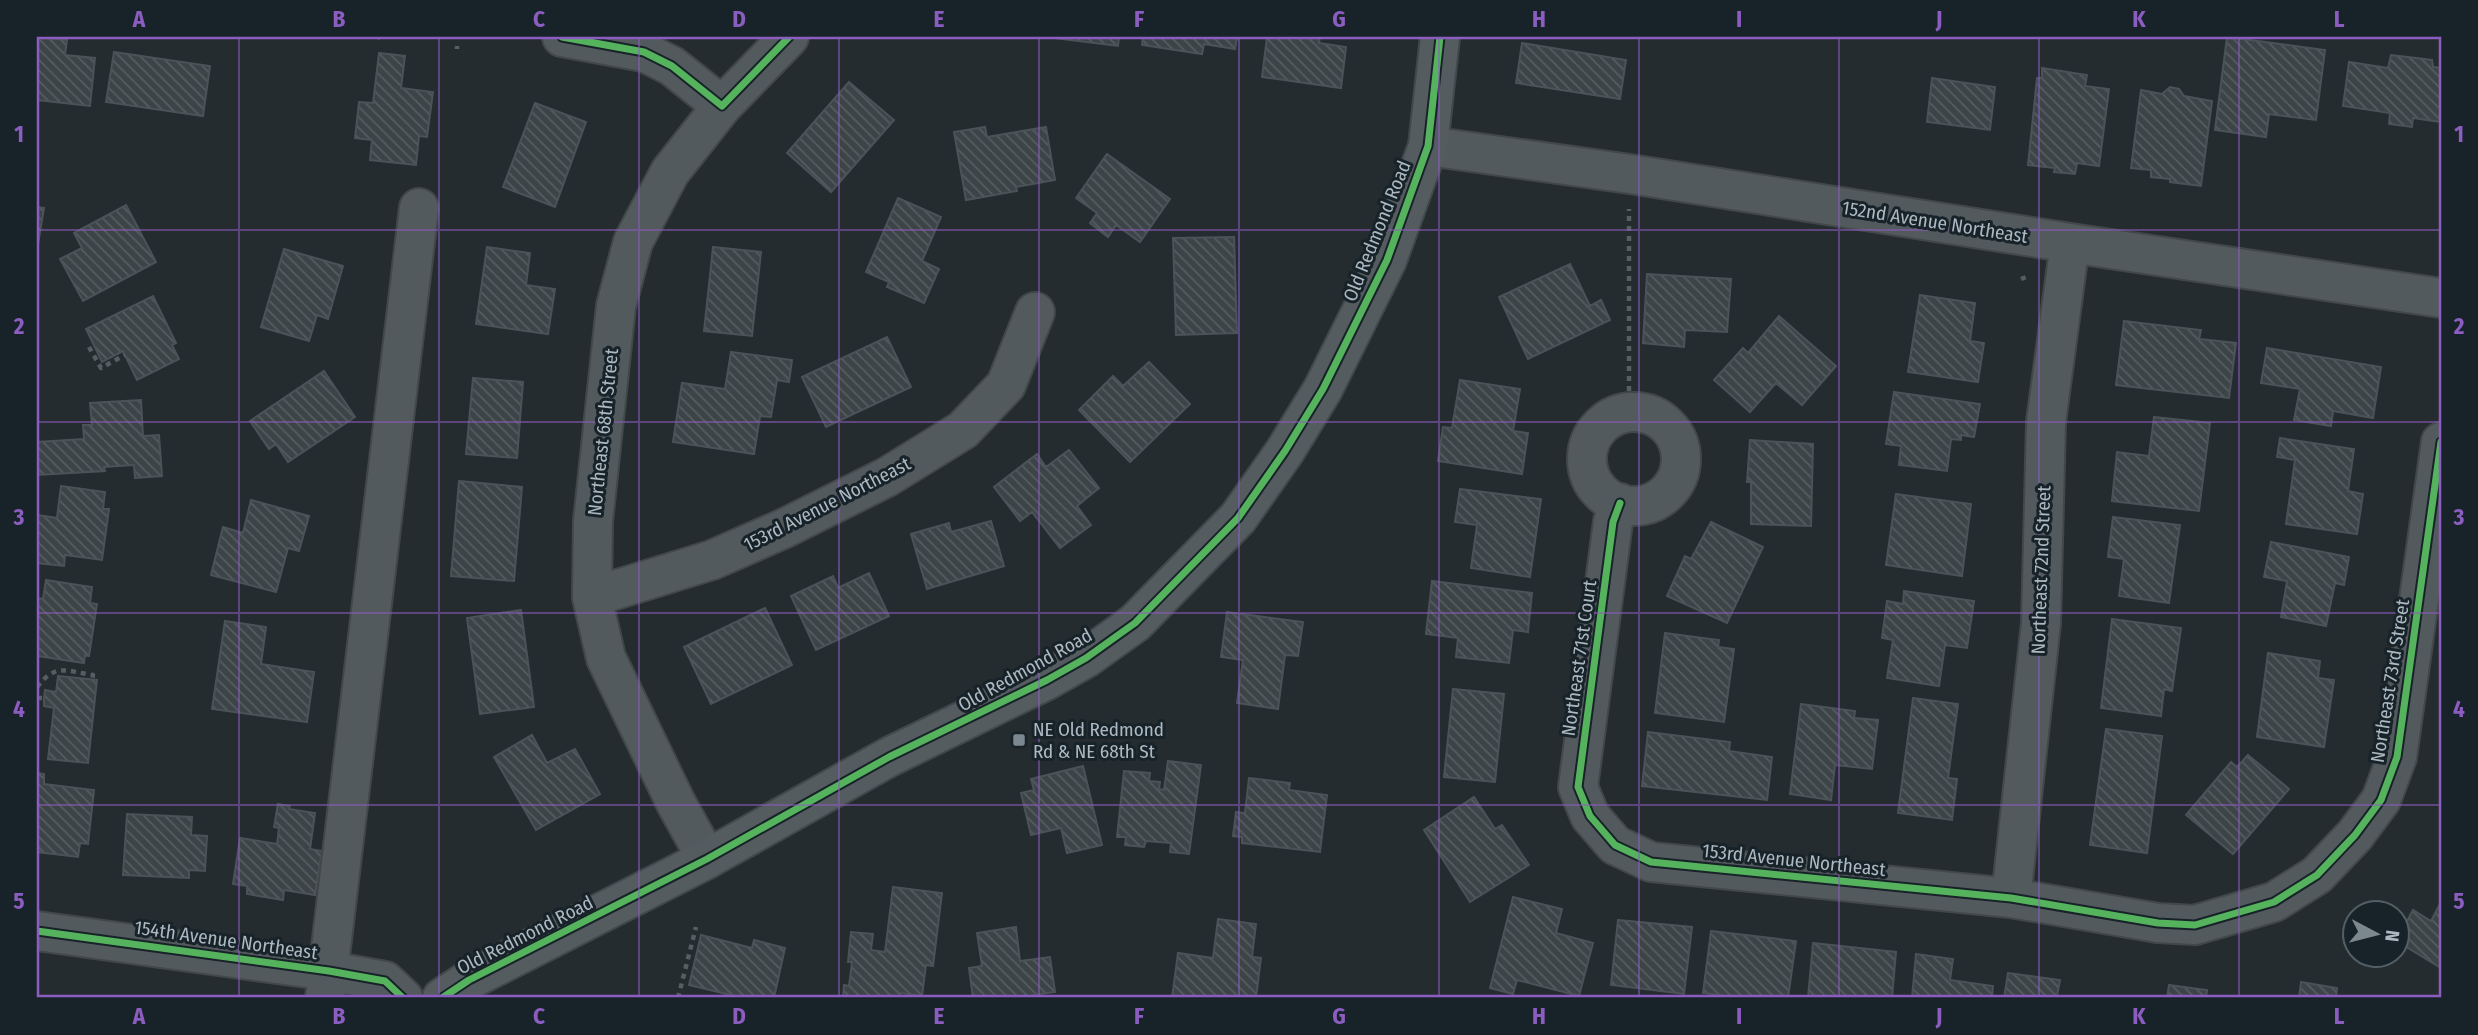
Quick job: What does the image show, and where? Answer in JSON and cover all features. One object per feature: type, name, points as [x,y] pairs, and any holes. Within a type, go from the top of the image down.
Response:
[{"type":"main road","name":"Old Redmond Road","points":[[442,998],[509,959],[707,859],[889,757],[1046,680],[1086,658],[1135,623],[1238,518],[1285,451],[1323,389],[1387,260],[1428,146],[1440,37]]},
{"type":"street","points":[[562,37],[644,52],[672,66],[722,106]]},
{"type":"street","name":"Northeast 68th Street","points":[[707,859],[676,803],[606,658],[592,597],[593,521],[615,319],[633,242],[670,172],[722,106],[789,37]]},
{"type":"street","name":"152nd Avenue Northeast","points":[[1428,146],[1630,174],[2441,298]]},
{"type":"street","points":[[327,984],[419,208]]},
{"type":"street","name":"Northeast 72nd Street","points":[[2011,898],[2042,623],[2046,422],[2070,243]]},
{"type":"street","name":"153rd Avenue Northeast","points":[[592,597],[712,560],[785,528],[887,477],[963,430],[1006,385],[1035,312]]},
{"type":"street","points":[[1629,411],[1651,414],[1664,422],[1675,434],[1680,447],[1682,463],[1678,478],[1669,491],[1657,501],[1643,505],[1627,506],[1612,501],[1600,491],[1591,478],[1587,463],[1589,447],[1595,433],[1606,421],[1629,411]]},
{"type":"street","name":"Northeast 73rd Street","points":[[2011,898],[2158,923],[2195,925],[2274,902],[2317,875],[2355,835],[2381,800],[2397,757],[2441,442]]},
{"type":"street","name":"Northeast 71st Court","points":[[1590,816],[1578,787],[1613,522],[1620,503]]},
{"type":"street","name":"153rd Avenue Northeast","points":[[1590,816],[1615,845],[1651,862],[2011,898]]},
{"type":"street","name":"154th Avenue Northeast","points":[[37,931],[327,984],[385,981],[403,998]]},
{"type":"path","points":[[1629,203],[1629,411]]},
{"type":"path","points":[[2021,279],[2029,276]]},
{"type":"path","points":[[89,347],[101,368],[125,355]]},
{"type":"path","points":[[37,687],[48,673],[56,670],[93,675],[92,680]]},
{"type":"path","points":[[37,698],[44,698]]},
{"type":"path","points":[[678,998],[696,927]]},
{"type":"building","points":[[37,37],[67,40],[65,55],[95,58],[90,106],[37,100]]},
{"type":"building","points":[[1046,37],[1119,37],[1118,46]]},
{"type":"building","points":[[1143,37],[1237,37],[1235,49],[1204,44],[1202,54],[1142,45]]},
{"type":"building","points":[[1267,37],[1320,37],[1319,43],[1346,47],[1341,88],[1262,77]]},
{"type":"building","points":[[2227,37],[2325,50],[2316,120],[2269,114],[2266,137],[2215,130]]},
{"type":"building","points":[[1522,43],[1626,60],[1620,99],[1516,83]]},
{"type":"building","points":[[114,52],[210,66],[203,116],[106,102]]},
{"type":"building","points":[[379,53],[405,56],[401,88],[433,92],[427,137],[419,136],[416,165],[370,160],[372,140],[355,138],[359,102],[373,103]]},
{"type":"building","points":[[2391,55],[2432,60],[2433,67],[2441,68],[2441,122],[2413,118],[2412,127],[2389,124],[2390,113],[2343,106],[2349,62],[2388,68]]},
{"type":"building","points":[[2042,68],[2087,75],[2085,86],[2109,89],[2099,166],[2077,163],[2075,174],[2054,172],[2055,168],[2028,165],[2037,78],[2042,78]]},
{"type":"building","points":[[1932,78],[1995,87],[1990,130],[1927,122]]},
{"type":"building","points":[[849,82],[894,120],[831,192],[787,153]]},
{"type":"building","points":[[2170,87],[2179,89],[2184,96],[2212,101],[2201,186],[2170,182],[2170,179],[2151,177],[2151,170],[2131,168],[2141,90],[2162,94]]},
{"type":"building","points":[[535,103],[586,122],[555,207],[503,187]]},
{"type":"building","points":[[985,127],[987,137],[1046,127],[1055,180],[1016,187],[1017,191],[966,200],[954,132]]},
{"type":"building","points":[[1107,154],[1170,199],[1140,242],[1116,225],[1108,237],[1090,223],[1097,213],[1076,198]]},
{"type":"building","points":[[898,198],[941,217],[922,261],[939,269],[924,303],[887,287],[889,282],[866,272]]},
{"type":"building","points":[[126,205],[156,262],[83,301],[60,259],[82,248],[74,233]]},
{"type":"building","points":[[37,207],[44,208],[37,250]]},
{"type":"building","points":[[1234,237],[1237,333],[1176,335],[1173,238]]},
{"type":"building","points":[[487,247],[530,253],[526,285],[555,289],[548,334],[476,324]]},
{"type":"building","points":[[713,247],[761,252],[752,336],[704,331]]},
{"type":"building","points":[[284,249],[343,266],[328,319],[317,315],[309,341],[261,327]]},
{"type":"building","points":[[1570,264],[1590,306],[1601,300],[1610,320],[1528,359],[1499,297]]},
{"type":"building","points":[[1647,274],[1731,279],[1727,332],[1685,330],[1684,347],[1643,343]]},
{"type":"building","points":[[1920,295],[1975,303],[1970,341],[1984,343],[1978,382],[1908,372]]},
{"type":"building","points":[[153,296],[176,343],[172,345],[179,359],[137,380],[123,351],[102,362],[86,329]]},
{"type":"building","points":[[1779,316],[1836,366],[1802,405],[1776,383],[1750,412],[1714,380],[1743,348],[1748,353]]},
{"type":"building","points":[[2124,321],[2201,330],[2199,339],[2236,343],[2229,398],[2116,385]]},
{"type":"building","points":[[887,337],[911,387],[826,427],[802,377]]},
{"type":"building","points":[[2267,348],[2381,367],[2373,418],[2333,411],[2331,426],[2294,420],[2300,389],[2261,383]]},
{"type":"building","points":[[731,352],[792,360],[789,382],[777,380],[771,417],[760,416],[754,454],[673,442],[682,383],[725,389]]},
{"type":"building","points":[[1149,362],[1190,404],[1130,462],[1079,410],[1113,376],[1123,386]]},
{"type":"building","points":[[324,371],[355,417],[288,462],[276,444],[269,449],[250,421]]},
{"type":"building","points":[[473,378],[523,382],[517,458],[466,454]]},
{"type":"building","points":[[1460,380],[1520,389],[1513,431],[1528,433],[1522,474],[1438,461],[1443,427],[1452,428]]},
{"type":"building","points":[[1894,392],[1980,404],[1974,437],[1961,435],[1961,440],[1951,439],[1947,471],[1899,465],[1901,446],[1886,444]]},
{"type":"building","points":[[141,400],[143,436],[159,435],[162,476],[135,478],[134,465],[104,467],[105,471],[37,475],[37,442],[84,439],[83,425],[92,425],[90,403]]},
{"type":"building","points":[[2154,417],[2210,423],[2199,511],[2112,501],[2117,452],[2149,456]]},
{"type":"building","points":[[2280,438],[2354,449],[2348,491],[2363,494],[2357,534],[2286,524],[2295,460],[2277,457]]},
{"type":"building","points":[[1750,440],[1813,444],[1811,526],[1751,524],[1751,482],[1747,482]]},
{"type":"building","points":[[1069,450],[1099,488],[1077,506],[1091,525],[1060,548],[1032,512],[1020,521],[994,487],[1037,454],[1046,467]]},
{"type":"building","points":[[459,481],[522,487],[514,581],[451,576]]},
{"type":"building","points":[[61,486],[105,492],[103,509],[109,509],[102,560],[65,555],[64,566],[37,563],[37,515],[57,518]]},
{"type":"building","points":[[1460,489],[1541,499],[1530,577],[1471,568],[1477,525],[1455,522]]},
{"type":"building","points":[[1896,494],[1971,504],[1962,576],[1886,565]]},
{"type":"building","points":[[251,500],[309,516],[299,551],[288,548],[276,592],[211,575],[223,527],[243,533]]},
{"type":"building","points":[[2113,517],[2180,525],[2169,603],[2119,596],[2124,559],[2108,557]]},
{"type":"building","points":[[991,521],[1004,566],[927,589],[911,534],[949,523],[951,532]]},
{"type":"building","points":[[1711,522],[1763,547],[1727,623],[1667,596],[1685,556],[1691,559]]},
{"type":"building","points":[[2271,542],[2349,557],[2344,585],[2335,583],[2326,626],[2281,617],[2287,581],[2264,577]]},
{"type":"building","points":[[869,573],[889,616],[816,650],[791,596],[833,576],[838,588]]},
{"type":"building","points":[[46,580],[92,587],[90,603],[97,604],[89,656],[85,655],[84,663],[37,656],[37,598],[43,599]]},
{"type":"building","points":[[1432,581],[1532,593],[1528,632],[1513,630],[1509,663],[1456,657],[1458,638],[1426,634]]},
{"type":"building","points":[[1904,591],[1974,601],[1967,648],[1945,645],[1939,686],[1887,678],[1893,640],[1882,638],[1887,601],[1903,604]]},
{"type":"building","points":[[765,608],[792,665],[711,704],[684,647]]},
{"type":"building","points":[[521,610],[534,707],[480,714],[467,618]]},
{"type":"building","points":[[1227,612],[1303,622],[1298,656],[1285,655],[1278,709],[1237,703],[1243,660],[1221,657]]},
{"type":"building","points":[[2112,619],[2181,628],[2172,691],[2164,689],[2161,716],[2101,708]]},
{"type":"building","points":[[225,621],[266,627],[261,664],[314,672],[307,722],[212,709]]},
{"type":"building","points":[[1665,633],[1719,640],[1718,647],[1734,649],[1724,722],[1655,713]]},
{"type":"building","points":[[2268,653],[2320,661],[2318,678],[2334,680],[2324,747],[2257,737]]},
{"type":"building","points":[[58,676],[97,680],[88,763],[48,759],[54,708],[44,706],[44,698],[45,690],[56,692]]},
{"type":"building","points":[[1453,689],[1504,694],[1495,782],[1444,777]]},
{"type":"building","points":[[1913,698],[1958,704],[1948,778],[1957,779],[1952,820],[1898,813]]},
{"type":"building","points":[[1801,704],[1855,711],[1854,718],[1878,720],[1872,769],[1835,765],[1831,800],[1790,794]]},
{"type":"building","points":[[2106,729],[2162,736],[2147,853],[2090,845]]},
{"type":"building","points":[[1648,732],[1730,742],[1729,751],[1772,757],[1767,800],[1642,786]]},
{"type":"building","points":[[532,735],[547,763],[575,749],[600,794],[536,830],[494,757]]},
{"type":"building","points":[[2248,755],[2289,789],[2233,854],[2186,815],[2231,762],[2237,767]]},
{"type":"building","points":[[1168,761],[1201,765],[1189,854],[1170,852],[1171,843],[1146,841],[1144,847],[1125,845],[1126,837],[1117,837],[1124,771],[1150,773],[1149,781],[1160,782],[1159,789],[1164,790]]},
{"type":"building","points":[[1083,766],[1102,845],[1067,853],[1061,828],[1031,835],[1021,793],[1034,790],[1031,779]]},
{"type":"building","points":[[37,773],[44,774],[44,784],[94,790],[88,844],[80,843],[78,857],[37,852]]},
{"type":"building","points":[[1249,778],[1290,783],[1289,790],[1327,795],[1320,852],[1242,843],[1242,837],[1233,836],[1236,812],[1245,813]]},
{"type":"building","points":[[1474,797],[1495,829],[1502,825],[1529,865],[1470,902],[1424,830]]},
{"type":"building","points":[[278,804],[290,806],[289,809],[315,813],[310,849],[322,851],[315,895],[284,890],[283,900],[247,894],[247,886],[233,884],[240,838],[277,844],[279,828],[274,827]]},
{"type":"building","points":[[127,814],[192,817],[191,835],[207,836],[205,871],[189,870],[189,878],[123,875]]},
{"type":"building","points":[[893,887],[942,893],[933,966],[926,965],[922,996],[901,993],[900,998],[843,998],[844,985],[849,986],[852,962],[848,962],[851,932],[873,934],[871,950],[885,952]]},
{"type":"building","points":[[1513,897],[1562,909],[1556,933],[1593,943],[1579,996],[1517,980],[1513,994],[1490,988]]},
{"type":"building","points":[[2441,902],[2441,968],[2412,950],[2413,910],[2431,921]]},
{"type":"building","points":[[1218,919],[1256,924],[1252,957],[1261,958],[1256,998],[1172,998],[1178,953],[1213,958]]},
{"type":"building","points":[[1618,920],[1692,927],[1684,994],[1611,985]]},
{"type":"building","points":[[1016,927],[1020,961],[1050,957],[1055,992],[1033,995],[1033,998],[973,998],[969,968],[982,966],[977,933]]},
{"type":"building","points":[[1711,931],[1796,941],[1788,998],[1741,998],[1703,993]]},
{"type":"building","points":[[701,935],[752,948],[754,940],[785,948],[774,998],[743,998],[689,985]]},
{"type":"building","points":[[1813,943],[1896,952],[1892,998],[1808,998]]},
{"type":"building","points":[[1916,954],[1953,959],[1950,980],[1993,986],[1992,998],[1912,998]]},
{"type":"building","points":[[2008,973],[2060,980],[2057,996],[2070,998],[2004,998]]},
{"type":"building","points":[[2301,982],[2337,988],[2336,998],[2299,998]]},
{"type":"building","points":[[2169,985],[2207,990],[2206,998],[2167,998]]},
{"type":"cycle path","points":[[562,37],[644,52],[672,66],[722,106],[789,37]]},
{"type":"cycle path","points":[[442,998],[469,980],[707,859],[889,757],[1047,680],[1086,658],[1135,623],[1238,518],[1285,451],[1323,389],[1387,260],[1428,146],[1440,37]]},
{"type":"cycle path","points":[[1620,503],[1613,522],[1578,787],[1590,816],[1615,845],[1651,862],[2011,898],[2158,923],[2195,925],[2274,902],[2317,875],[2355,835],[2381,800],[2397,757],[2441,442]]},
{"type":"cycle path","points":[[37,931],[385,981],[403,998]]},
{"type":"place","name":"NE Old Redmond Rd & NE 68th St","points":[[1019,740]]}]
